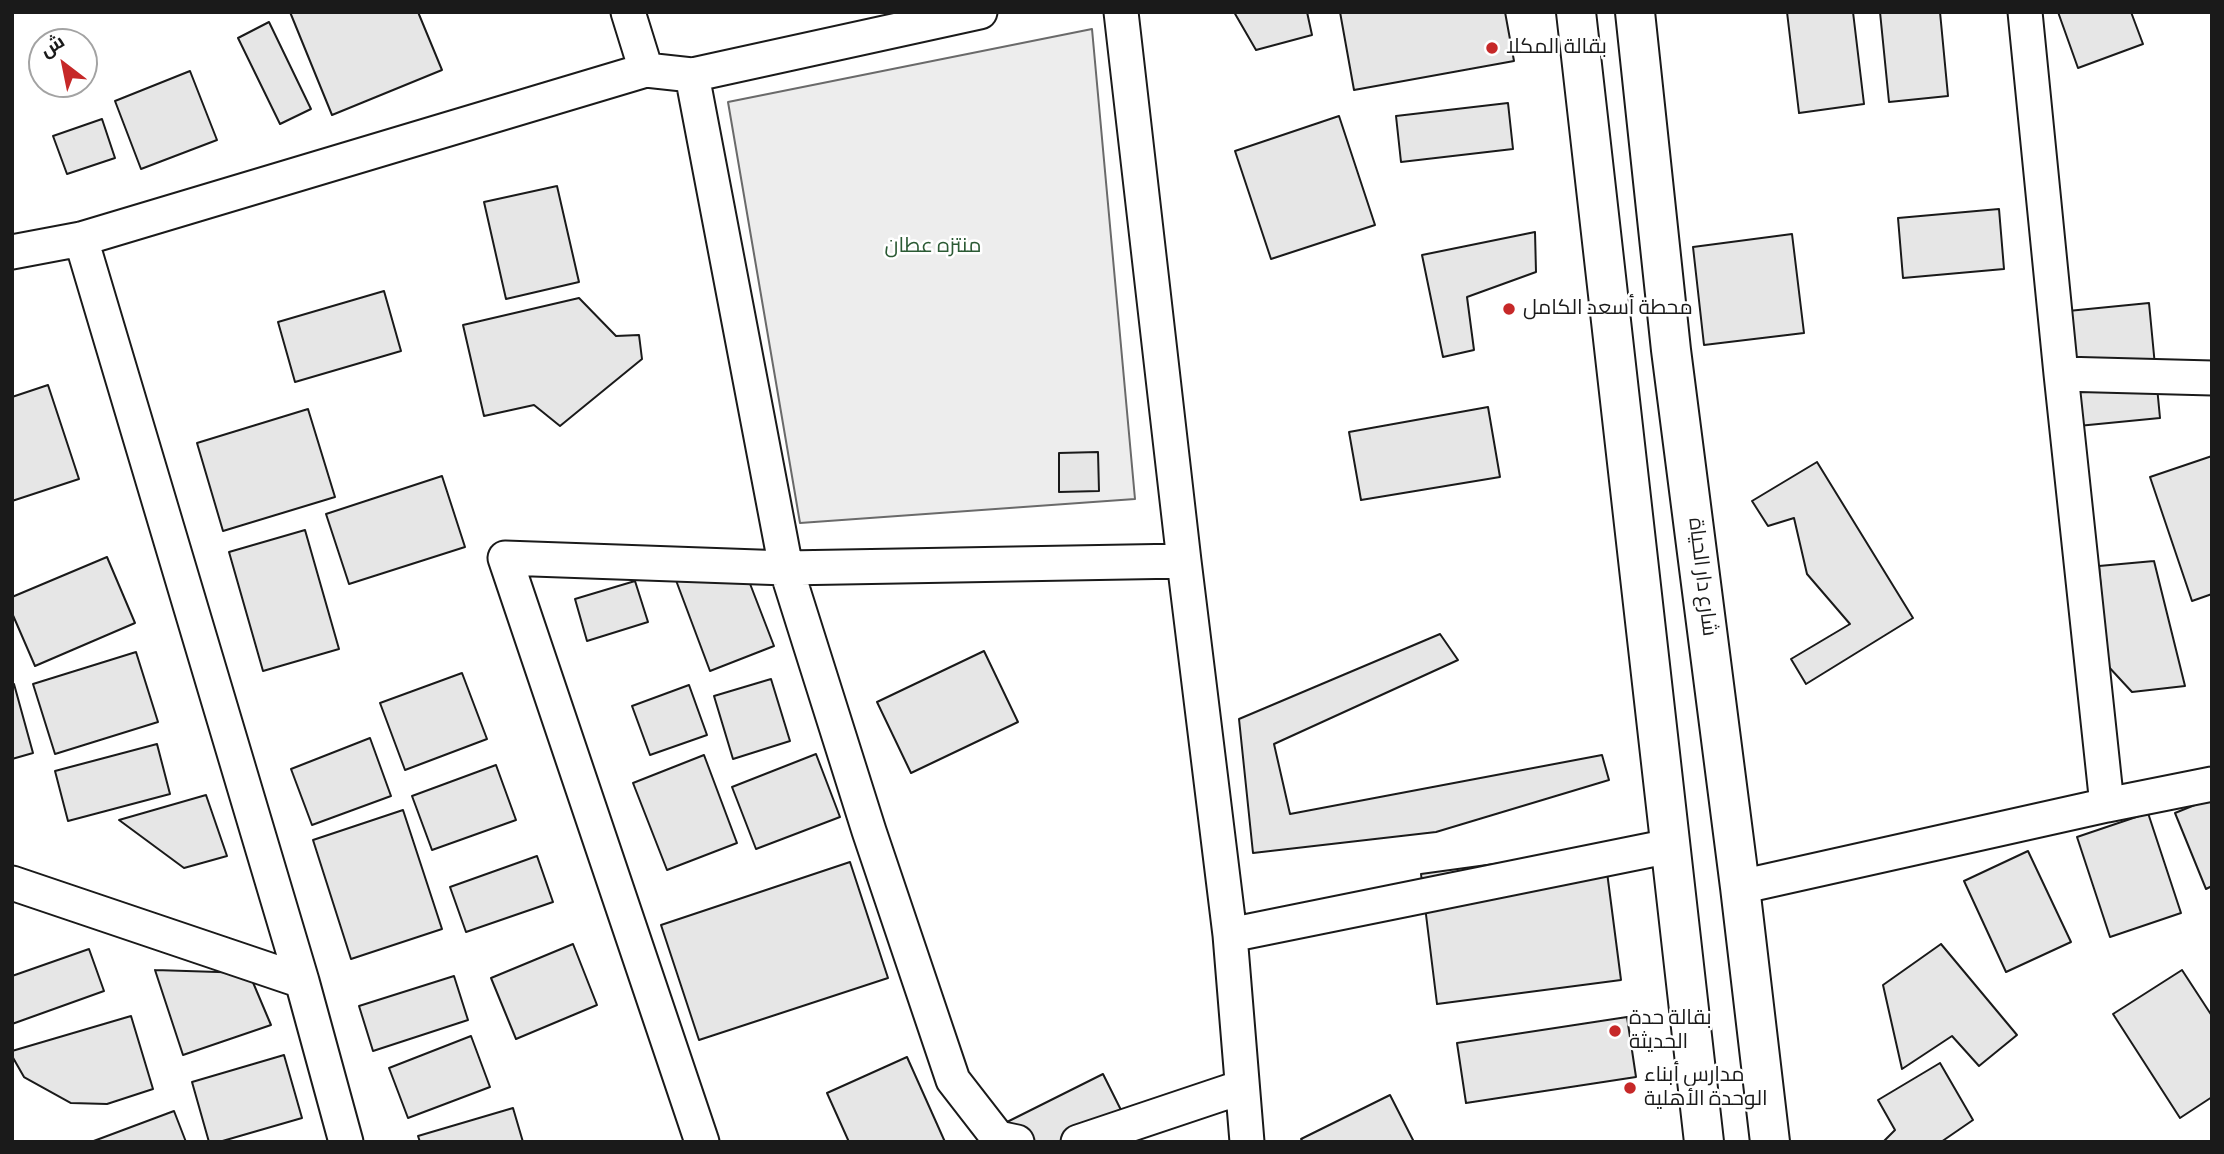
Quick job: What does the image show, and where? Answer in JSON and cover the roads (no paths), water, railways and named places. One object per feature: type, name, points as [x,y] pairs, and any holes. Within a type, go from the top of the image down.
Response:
[{"type":"main road","points":[[1576,12],[1704,1142]]},
{"type":"main road","name":"شارع دار الحياة","points":[[1635,12],[1671,350],[1770,1142]]},
{"type":"main road","points":[[1615,357],[1671,350]]},
{"type":"street","points":[[628,12],[646,70]]},
{"type":"street","points":[[12,252],[82,239],[646,70],[692,75],[980,12]]},
{"type":"street","points":[[1121,12],[1230,935],[1247,1142]]},
{"type":"street","points":[[2025,12],[2107,805]]},
{"type":"street","points":[[692,75],[786,568],[869,831],[953,1080],[998,1138],[1017,1142]]},
{"type":"street","points":[[82,239],[302,981],[346,1142]]},
{"type":"street","points":[[2061,374],[2212,378]]},
{"type":"street","points":[[702,1142],[505,558],[786,568],[1184,561]]},
{"type":"street","points":[[1740,887],[2212,784]]},
{"type":"street","points":[[1230,935],[1670,846]]},
{"type":"street","points":[[12,883],[302,981]]},
{"type":"street","points":[[1078,1142],[1242,1087]]},
{"type":"place","name":"بقالة المكلا","points":[[1492,48]]},
{"type":"place","name":"محطة أسعد الكامل","points":[[1509,309]]},
{"type":"place","name":"بقالة حدة الحديثة","points":[[1615,1031]]},
{"type":"place","name":"مدارس أبناء الوحدة الأهلية","points":[[1630,1088]]},
{"type":"park label","name":"منتزه عطان","points":[[933,247]]}]
